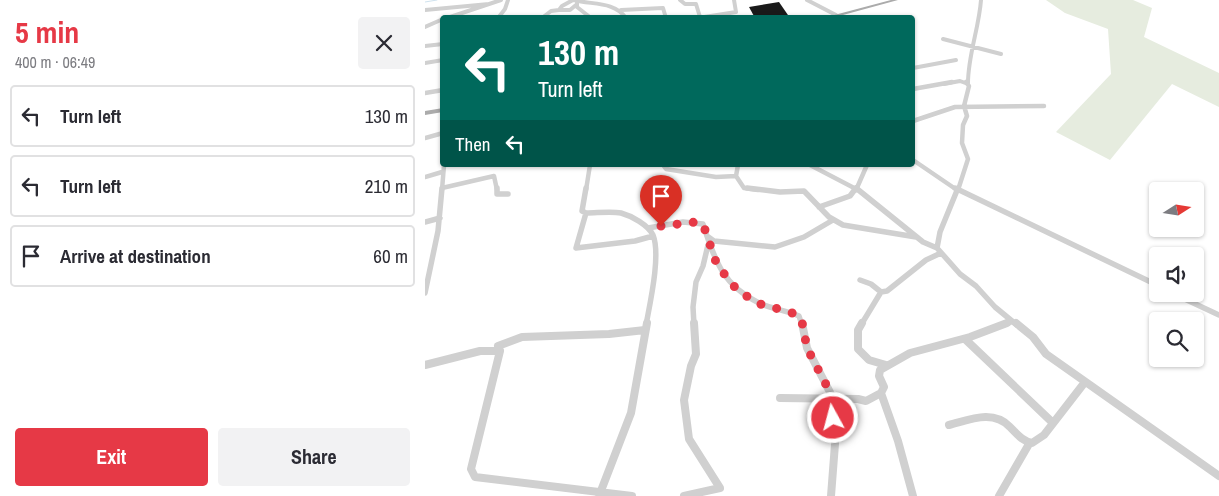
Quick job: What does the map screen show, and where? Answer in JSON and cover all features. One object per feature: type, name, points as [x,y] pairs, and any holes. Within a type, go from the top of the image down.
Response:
[{"type":"main road","points":[[836,15],[896,0]]},
{"type":"main road","points":[[427,113],[440,111]]},
{"type":"street","points":[[456,15],[501,0]]},
{"type":"street","points":[[500,15],[508,0]]},
{"type":"street","points":[[680,0],[685,4],[697,4],[698,15]]},
{"type":"street","points":[[713,15],[736,12],[734,0]]},
{"type":"street","points":[[807,0],[836,15]]},
{"type":"street","points":[[939,251],[940,232],[958,190],[968,159],[962,143],[963,125],[967,116],[965,106],[969,86],[969,57],[977,34],[981,0]]},
{"type":"street","points":[[559,10],[562,6],[575,2],[613,6],[621,10],[663,8],[665,15]]},
{"type":"street","points":[[546,15],[551,11],[569,10],[575,2]]},
{"type":"street","points":[[575,2],[588,15]]},
{"type":"street","points":[[425,10],[489,4]]},
{"type":"street","points":[[621,10],[624,15]]},
{"type":"street","points":[[425,27],[440,20]]},
{"type":"street","points":[[943,40],[1001,54]]},
{"type":"street","points":[[425,46],[440,44]]},
{"type":"street","points":[[425,63],[440,60]]},
{"type":"street","points":[[915,68],[956,60]]},
{"type":"street","points":[[915,89],[960,81],[968,83]]},
{"type":"street","points":[[425,93],[440,90]]},
{"type":"street","points":[[915,120],[950,108],[965,106],[1044,106]]},
{"type":"street","points":[[425,117],[427,113]]},
{"type":"street","points":[[425,138],[440,134]]},
{"type":"street","points":[[915,161],[958,190],[1149,281]]},
{"type":"street","points":[[425,293],[440,218],[443,167]]},
{"type":"street","points":[[590,167],[581,204],[582,211],[586,213],[621,213],[648,228],[653,236],[656,249],[653,286],[631,413],[600,494]]},
{"type":"street","points":[[664,167],[666,169],[701,175],[736,176]]},
{"type":"street","points":[[738,167],[736,176],[744,188],[780,192],[805,191],[833,220],[843,225],[917,237]]},
{"type":"street","points":[[814,167],[856,188],[877,202],[923,242],[939,251],[960,274],[1012,321],[1033,337],[1046,354],[1219,476]]},
{"type":"street","points":[[819,207],[847,198],[856,188],[866,167]]},
{"type":"street","points":[[425,177],[442,172]]},
{"type":"street","points":[[442,188],[494,176],[497,194],[508,194]]},
{"type":"street","points":[[586,213],[581,221],[581,238],[576,248],[635,241],[653,236]]},
{"type":"street","points":[[425,222],[440,218]]},
{"type":"street","points":[[707,236],[714,241],[775,247],[804,237],[833,220]]},
{"type":"street","points":[[648,228],[696,222],[703,224],[717,265],[728,281],[744,296],[760,304],[799,316],[807,348],[833,398],[835,444],[831,496]]},
{"type":"street","points":[[684,496],[720,488],[689,440],[685,400],[691,366],[696,354],[693,307],[696,282],[709,245]]},
{"type":"street","points":[[860,280],[871,284],[881,292],[887,292],[939,251]]},
{"type":"street","points":[[881,292],[858,330],[858,349],[869,360],[886,365]]},
{"type":"street","points":[[1190,302],[1219,316]]},
{"type":"street","points":[[780,398],[833,398],[866,401],[881,393],[885,387],[879,376],[880,370],[886,365],[923,347],[965,339],[1012,321]]},
{"type":"street","points":[[425,365],[487,350],[499,349],[522,337],[609,334],[645,330]]},
{"type":"street","points":[[965,339],[1053,423]]},
{"type":"street","points":[[499,349],[471,469],[475,477],[600,494],[632,496]]},
{"type":"street","points":[[999,496],[1014,470],[1023,460],[1029,444],[1044,435],[1085,382]]},
{"type":"street","points":[[881,393],[913,496]]},
{"type":"street","points":[[949,426],[985,418],[999,418],[1029,444]]},
{"type":"shaded area","points":[[1046,0],[1133,0],[1152,8],[1144,37],[1219,73],[1219,107],[1172,84],[1110,160],[1056,132],[1111,74],[1108,29],[1065,13]]},
{"type":"building","points":[[779,2],[788,15],[753,15],[749,7]]},
{"type":"waterway","points":[[425,2],[437,0]]},
{"type":"route","points":[[661,226],[696,222],[703,224],[717,265],[738,291],[760,304],[799,316],[810,356],[833,398],[833,418]]}]
